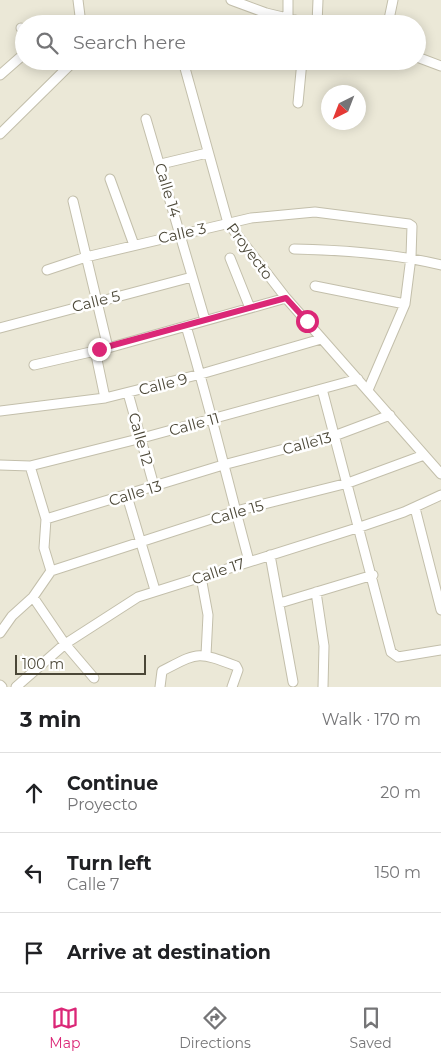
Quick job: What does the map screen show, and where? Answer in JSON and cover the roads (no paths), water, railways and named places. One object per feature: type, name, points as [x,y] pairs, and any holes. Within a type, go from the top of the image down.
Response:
[{"type":"street","points":[[78,0],[80,15]]},
{"type":"street","points":[[232,0],[279,15]]},
{"type":"street","points":[[288,0],[288,15]]},
{"type":"street","points":[[317,15],[318,0]]},
{"type":"street","points":[[390,15],[394,0]]},
{"type":"street","points":[[426,60],[441,66]]},
{"type":"street","points":[[0,74],[15,62]]},
{"type":"street","points":[[0,134],[65,70]]},
{"type":"street","name":"Proyecto","points":[[185,70],[228,223],[286,298],[441,474]]},
{"type":"street","points":[[298,103],[301,70]]},
{"type":"street","name":"Calle 14","points":[[146,119],[161,164],[205,320]]},
{"type":"street","points":[[161,164],[207,153]]},
{"type":"street","points":[[110,179],[134,245]]},
{"type":"street","points":[[73,201],[95,301],[108,348]]},
{"type":"street","name":"Calle 3","points":[[47,270],[86,257],[250,218],[315,212],[409,224],[412,226],[411,258]]},
{"type":"street","points":[[294,250],[337,250],[411,258],[441,265]]},
{"type":"street","points":[[230,258],[250,308]]},
{"type":"street","points":[[368,390],[405,304],[411,258]]},
{"type":"street","name":"Calle 5","points":[[0,328],[95,301],[192,277]]},
{"type":"street","points":[[315,286],[405,304]]},
{"type":"street","points":[[34,365],[108,348],[286,298]]},
{"type":"street","points":[[186,326],[213,419],[223,465],[249,561]]},
{"type":"street","name":"Calle 9","points":[[0,412],[105,398],[128,393],[322,339]]},
{"type":"street","points":[[95,350],[105,398]]},
{"type":"street","name":"Calle 11","points":[[0,465],[30,466],[213,419],[358,378]]},
{"type":"street","points":[[322,389],[392,652],[398,657],[441,650]]},
{"type":"street","name":"Calle 12","points":[[128,393],[154,486]]},
{"type":"street","name":"Calle13","points":[[223,465],[334,436],[390,415]]},
{"type":"street","name":"Calle 15","points":[[51,571],[236,512],[348,483],[424,455]]},
{"type":"street","name":"Calle 13","points":[[46,519],[127,496],[223,465]]},
{"type":"street","points":[[0,633],[12,616],[33,597],[51,571],[44,548],[46,519],[30,466]]},
{"type":"street","name":"Calle 17","points":[[16,687],[65,644],[131,600],[155,590],[360,527],[415,508],[441,495]]},
{"type":"street","points":[[127,496],[155,590]]},
{"type":"street","points":[[415,508],[441,610]]},
{"type":"street","points":[[270,554],[293,682]]},
{"type":"street","points":[[280,603],[373,575]]},
{"type":"street","points":[[201,577],[208,615],[206,655]]},
{"type":"street","points":[[316,592],[324,646],[323,687]]},
{"type":"street","points":[[33,597],[65,644],[94,678]]},
{"type":"street","points":[[160,687],[162,671],[196,655],[206,655],[236,666],[238,670],[232,687]]}]
